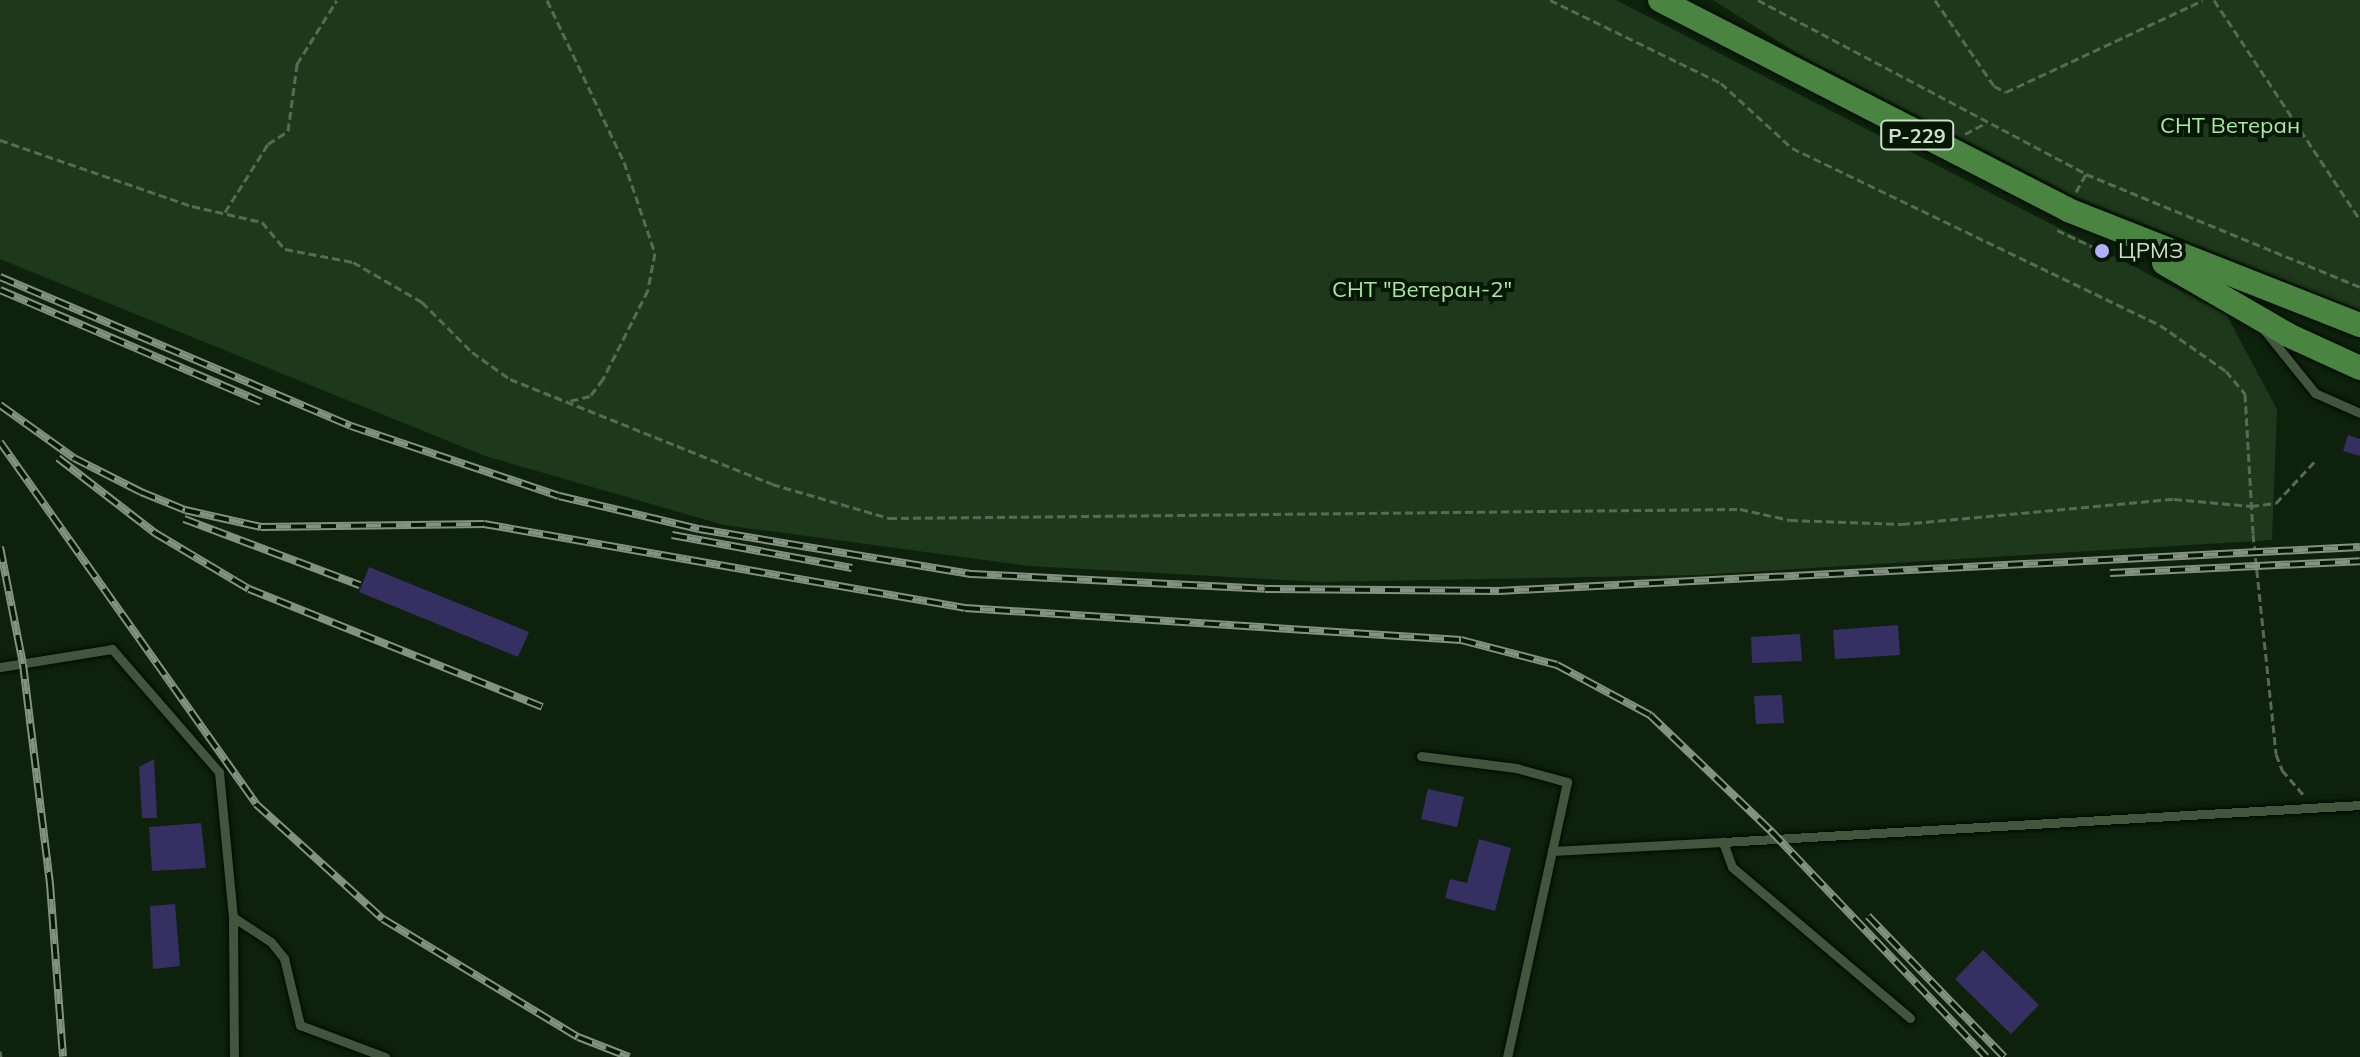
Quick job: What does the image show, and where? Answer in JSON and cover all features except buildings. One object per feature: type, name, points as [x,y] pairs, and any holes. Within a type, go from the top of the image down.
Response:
[{"type":"main road","name":"Р-229","points":[[1660,0],[1746,47],[2090,219],[2257,318],[2360,368]]},
{"type":"main road","points":[[1694,0],[1746,47]]},
{"type":"main road","name":"Р-229","points":[[2090,219],[2360,325]]},
{"type":"lane","points":[[2257,318],[2303,382],[2326,401],[2360,413]]},
{"type":"lane","points":[[0,667],[112,649],[219,772],[233,917],[234,1057]]},
{"type":"lane","points":[[1421,756],[1516,768],[1567,782],[1507,1057]]},
{"type":"lane","points":[[1552,851],[2360,805]]},
{"type":"lane","points":[[1723,842],[1732,867],[1910,1018]]},
{"type":"lane","points":[[233,917],[271,942],[284,958],[300,1025],[385,1057]]},
{"type":"path","points":[[224,214],[268,144],[288,131],[297,64],[337,0]]},
{"type":"path","points":[[547,0],[624,162],[655,253],[648,290],[603,379],[590,396],[568,401]]},
{"type":"path","points":[[1550,0],[1721,83],[1792,148],[2160,325],[2214,360],[2245,394],[2253,534],[2276,754],[2282,770],[2315,807]]},
{"type":"path","points":[[1758,0],[2086,174],[2360,287]]},
{"type":"path","points":[[1935,0],[1994,86],[2006,92],[2203,0]]},
{"type":"path","points":[[2214,0],[2360,220]]},
{"type":"path","points":[[0,140],[224,214],[262,222],[285,249],[353,262],[422,302],[472,352],[510,379],[772,484],[889,518],[1740,509],[1790,520],[1902,524],[2174,499],[2251,506],[2276,503],[2315,461]]},
{"type":"path","points":[[2079,186],[2074,196],[2086,174]]},
{"type":"path","points":[[2057,230],[2102,251]]},
{"type":"path","points":[[0,1051],[1,1057]]},
{"type":"green space","name":"СНТ \"Ветеран-2\"","points":[[0,0],[1616,0],[2226,314],[2277,409],[2272,540],[1697,575],[1321,582],[1029,566],[724,525],[485,456],[0,259]]},
{"type":"green space","name":"СНТ Ветеран","points":[[1713,0],[2360,0],[2360,310],[2074,196],[1798,54]]},
{"type":"railway","points":[[0,277],[351,426],[559,496],[699,529],[972,574],[1265,589],[1499,591],[2360,547]]},
{"type":"railway","points":[[0,290],[261,402]]},
{"type":"railway","points":[[0,405],[74,458],[141,492],[185,510],[261,527],[484,524],[965,608],[1461,640],[1557,665],[1650,715],[1771,831],[1986,1057]]},
{"type":"railway","points":[[0,442],[256,804],[383,919],[578,1037],[629,1057]]},
{"type":"railway","points":[[58,458],[155,533],[249,589],[542,707]]},
{"type":"railway","points":[[184,519],[360,585]]},
{"type":"railway","points":[[672,535],[852,568]]},
{"type":"railway","points":[[0,547],[23,664],[50,884],[63,1057]]},
{"type":"railway","points":[[2110,573],[2360,561]]},
{"type":"railway","points":[[1868,916],[2004,1057]]},
{"type":"place","name":"ЦРМЗ","points":[[2102,251]]}]
